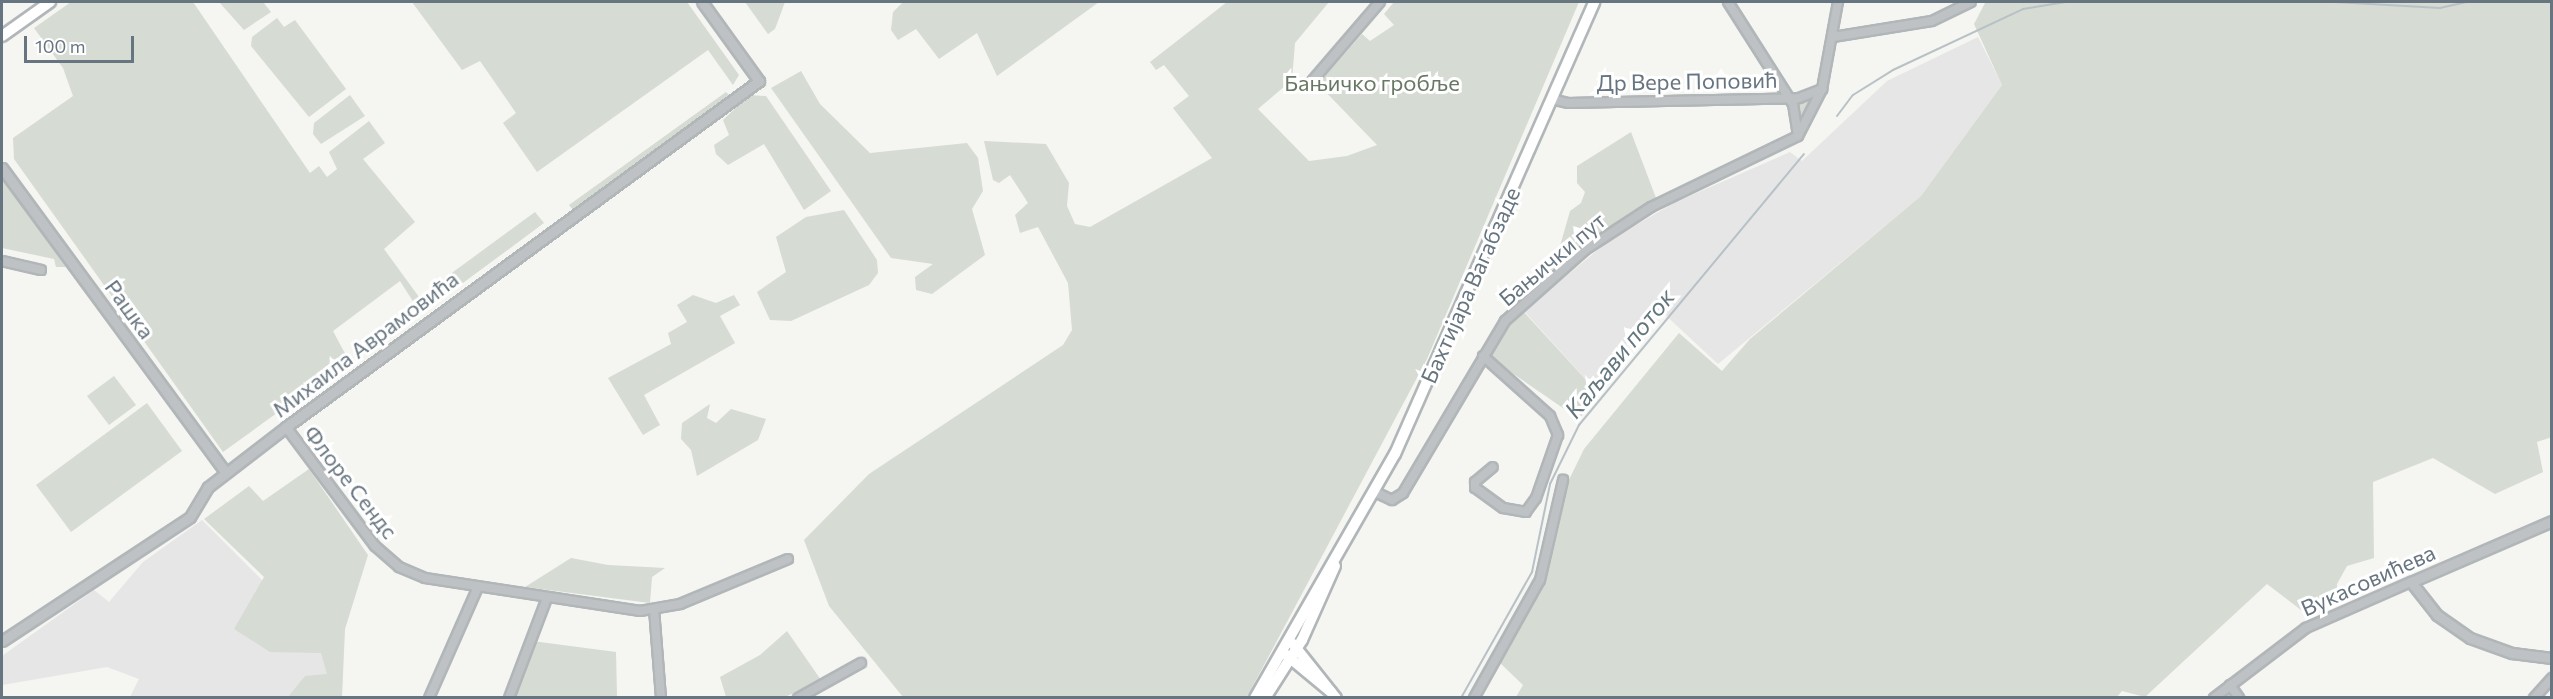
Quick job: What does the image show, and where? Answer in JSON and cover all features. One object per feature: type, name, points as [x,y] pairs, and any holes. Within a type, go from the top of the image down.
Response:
[{"type":"main road","points":[[2,36],[50,2]]},
{"type":"main road","name":"Бахтијара Вагабзаде","points":[[1287,655],[1335,562],[1375,492],[1594,2]]},
{"type":"main road","points":[[1294,645],[1334,695]]},
{"type":"main road","points":[[1287,655],[1334,695]]},
{"type":"main road","points":[[1255,698],[1287,655]]},
{"type":"main road","points":[[1265,698],[1287,655]]},
{"type":"street","name":"Михаила Аврамовића","points":[[2,641],[190,517],[206,489],[286,427],[759,81],[702,2]]},
{"type":"street","points":[[1312,81],[1380,2]]},
{"type":"street","points":[[1728,2],[1787,96],[1798,136]]},
{"type":"street","points":[[1798,136],[1822,89],[1838,2]]},
{"type":"street","points":[[1833,37],[1932,21],[1971,2]]},
{"type":"street","name":"Др Вере Поповић","points":[[1551,99],[1568,103],[1787,96],[1803,98],[1822,89]]},
{"type":"street","name":"Бањички пут","points":[[1375,492],[1392,500],[1403,493],[1483,356],[1521,304],[1616,229],[1798,136]]},
{"type":"street","name":"Рашка","points":[[2,168],[226,473]]},
{"type":"street","points":[[2,261],[40,270]]},
{"type":"street","points":[[1483,356],[1550,416],[1558,435],[1536,498],[1526,512],[1497,506],[1475,489],[1474,482],[1493,467]]},
{"type":"street","name":"Флоре Сендс","points":[[286,427],[393,562],[425,578],[478,587]]},
{"type":"street","points":[[1474,698],[1540,580],[1563,480]]},
{"type":"street","name":"Вукасовићева","points":[[2214,698],[2312,624],[2552,521]]},
{"type":"street","points":[[429,698],[478,587],[547,598],[654,609],[788,559]]},
{"type":"street","points":[[2411,582],[2437,615],[2470,638],[2512,653],[2552,658]]},
{"type":"street","points":[[509,698],[547,598]]},
{"type":"street","points":[[654,609],[661,698]]},
{"type":"street","points":[[798,698],[861,663]]},
{"type":"street","points":[[2534,698],[2552,678]]},
{"type":"street","points":[[2230,685],[2239,698]]},
{"type":"shaded area","points":[[1978,37],[2002,85],[1921,196],[1718,364],[1660,310],[1592,386],[1524,311],[1610,240],[1676,202],[1790,152],[1802,161],[1887,81]]},
{"type":"shaded area","points":[[202,520],[332,650],[334,697],[130,697],[139,679],[107,667],[2,685],[2,656],[94,590],[109,602],[143,562]]},
{"type":"green space","points":[[71,2],[193,2],[310,173],[319,166],[327,177],[337,169],[329,152],[369,121],[385,143],[363,159],[415,222],[384,249],[419,297],[535,212],[544,223],[421,314],[400,281],[333,331],[349,361],[223,452],[14,159],[13,138],[73,96],[63,68],[34,28]]},
{"type":"green space","points":[[219,2],[263,2],[271,12],[244,30]]},
{"type":"green space","points":[[412,2],[687,2],[739,75],[733,85],[708,50],[537,172],[503,123],[516,113],[480,61],[462,70]]},
{"type":"green space","points":[[745,2],[785,2],[775,29],[768,34]]},
{"type":"green space","points":[[903,2],[1099,2],[997,76],[977,33],[939,59],[916,29],[898,40],[891,30],[893,12]]},
{"type":"green space","name":"Бањичко гробље","points":[[1227,2],[1329,2],[1295,43],[1292,80],[1258,109],[1309,161],[1347,156],[1377,145],[1318,84],[1362,34],[1370,41],[1394,25],[1384,14],[1394,2],[1579,2],[1427,359],[1247,697],[903,697],[829,606],[804,540],[869,474],[1063,345],[1072,330],[1068,283],[1038,227],[1020,233],[1015,215],[1028,203],[1010,175],[999,183],[993,180],[984,141],[1046,144],[1069,183],[1067,206],[1075,224],[1090,227],[1212,158],[1173,108],[1189,96],[1164,65],[1156,70],[1150,62]]},
{"type":"green space","points":[[2551,2],[2552,437],[2537,442],[2543,472],[2495,494],[2433,458],[2373,482],[2374,558],[2347,566],[2337,584],[2337,601],[2309,616],[2267,584],[2145,697],[2122,691],[2116,698],[1516,697],[1523,685],[1498,661],[1539,593],[1567,484],[1584,449],[1679,333],[1722,371],[1750,339],[1921,196],[2002,85],[1974,24],[1985,3]]},
{"type":"green space","points":[[277,18],[284,27],[295,20],[346,89],[309,117],[251,46],[252,37]]},
{"type":"green space","points":[[801,71],[820,104],[870,153],[967,143],[978,158],[983,191],[972,209],[985,255],[932,294],[916,290],[915,277],[933,264],[891,258],[771,88]]},
{"type":"green space","points":[[726,92],[729,95],[573,210],[569,205]]},
{"type":"green space","points":[[350,95],[365,116],[321,144],[313,134],[314,123]]},
{"type":"green space","points":[[749,95],[766,96],[831,191],[804,210],[764,144],[728,165],[716,154],[714,145],[729,135],[723,120]]},
{"type":"green space","points":[[1814,97],[1805,121],[1798,125],[1796,102]]},
{"type":"green space","points":[[1631,132],[1656,198],[1532,283],[1539,265],[1560,246],[1570,211],[1581,203],[1585,192],[1577,183],[1577,166]]},
{"type":"green space","points":[[2,177],[66,267],[56,267],[54,259],[2,248]]},
{"type":"green space","points":[[844,210],[877,260],[878,273],[869,285],[791,321],[770,320],[757,292],[786,272],[776,237],[806,217]]},
{"type":"green space","points":[[693,295],[716,303],[734,295],[740,305],[720,316],[735,343],[644,395],[660,425],[643,435],[608,378],[671,344],[668,333],[687,322],[677,305]]},
{"type":"green space","points":[[1521,309],[1599,394],[1579,419],[1486,355]]},
{"type":"green space","points":[[114,376],[136,405],[109,425],[87,396]]},
{"type":"green space","points":[[147,403],[182,451],[71,532],[36,485]]},
{"type":"green space","points":[[710,404],[707,418],[716,423],[731,409],[766,419],[758,440],[697,476],[691,450],[681,439],[682,423]]},
{"type":"green space","points":[[309,469],[368,555],[345,629],[342,697],[288,697],[305,676],[327,674],[321,653],[270,652],[234,629],[264,577],[204,519],[249,486],[263,501]]},
{"type":"green space","points":[[571,558],[608,565],[665,568],[652,577],[650,603],[525,587]]},
{"type":"green space","points":[[787,631],[821,680],[785,697],[726,697],[720,677],[760,655]]},
{"type":"green space","points":[[532,641],[616,652],[617,697],[509,698]]},
{"type":"waterway","points":[[1837,116],[1853,95],[1893,70],[2023,9],[2065,2]]},
{"type":"waterway","points":[[2168,2],[2176,2]]},
{"type":"waterway","points":[[2335,2],[2440,8],[2466,2]]},
{"type":"waterway","name":"Каљави поток","points":[[1461,698],[1532,572],[1550,484],[1579,425],[1804,154]]}]
